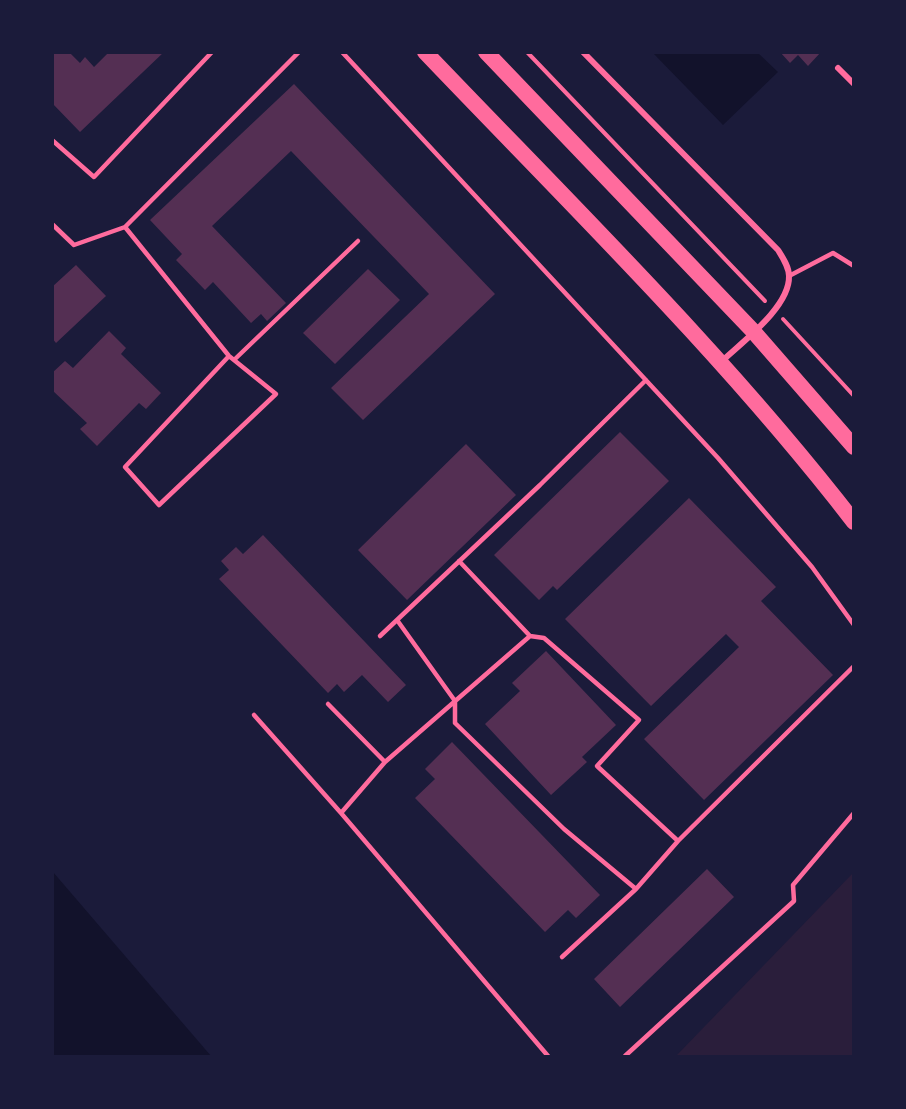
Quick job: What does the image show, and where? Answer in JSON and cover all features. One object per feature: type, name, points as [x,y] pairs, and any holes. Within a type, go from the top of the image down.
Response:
[{"type":"highway","points":[[424,52],[721,362],[803,456],[854,522]]},
{"type":"highway","points":[[486,52],[753,331],[854,447]]},
{"type":"street","points":[[583,52],[778,250],[785,260],[789,276],[785,294],[775,310],[721,362]]},
{"type":"street","points":[[838,68],[854,84]]},
{"type":"lane","points":[[52,140],[94,177],[212,52]]},
{"type":"lane","points":[[52,224],[74,246],[125,227],[299,52]]},
{"type":"lane","points":[[342,52],[718,458],[812,567],[854,625]]},
{"type":"lane","points":[[125,227],[231,358],[276,394],[159,505],[125,467],[231,358],[358,241]]},
{"type":"lane","points":[[789,276],[833,253],[854,266]]},
{"type":"lane","points":[[380,636],[540,485],[646,380]]},
{"type":"lane","points":[[459,561],[530,636],[544,638],[639,720],[597,766],[678,841]]},
{"type":"lane","points":[[397,621],[455,701],[455,723],[564,829],[636,890]]},
{"type":"lane","points":[[341,813],[385,762],[530,636]]},
{"type":"lane","points":[[562,957],[636,890],[678,841],[854,666]]},
{"type":"lane","points":[[328,704],[385,762]]},
{"type":"lane","points":[[254,715],[341,813],[548,1056]]},
{"type":"lane","points":[[625,1056],[794,902],[793,885],[854,813]]},
{"type":"path","points":[[527,52],[775,310],[854,396]]},
{"type":"shaded area","points":[[653,53],[758,53],[778,72],[723,125]]},
{"type":"shaded area","points":[[53,872],[211,1056],[53,1056]]},
{"type":"shaded area","points":[[853,873],[853,1056],[676,1056]]},
{"type":"building","points":[[52,52],[69,52],[80,63],[85,57],[94,67],[109,52],[164,52],[80,132],[52,103]]},
{"type":"building","points":[[780,52],[821,52],[808,66],[798,55],[790,63]]},
{"type":"building","points":[[294,84],[495,294],[363,420],[331,388],[429,294],[291,151],[212,226],[286,303],[267,321],[261,314],[251,323],[213,282],[205,290],[176,260],[182,254],[150,220]]},
{"type":"building","points":[[76,265],[106,296],[56,343],[52,338],[52,287]]},
{"type":"building","points":[[368,269],[400,300],[335,364],[303,333]]},
{"type":"building","points":[[109,331],[126,348],[121,354],[161,393],[146,409],[139,403],[97,446],[80,429],[87,423],[52,390],[52,373],[65,361],[73,368]]},
{"type":"building","points":[[620,432],[669,481],[557,590],[553,586],[539,600],[494,555]]},
{"type":"building","points":[[466,444],[516,495],[407,600],[358,550]]},
{"type":"building","points":[[689,498],[776,587],[761,601],[833,675],[704,800],[644,739],[739,647],[726,634],[651,706],[565,619]]},
{"type":"building","points":[[263,535],[406,685],[388,702],[362,675],[344,692],[337,684],[328,693],[219,579],[229,570],[221,561],[236,547],[243,554]]},
{"type":"building","points":[[546,651],[616,725],[582,757],[587,762],[551,795],[485,724],[520,691],[512,683]]},
{"type":"building","points":[[452,742],[600,895],[576,918],[568,910],[545,932],[415,798],[435,779],[425,769]]},
{"type":"building","points":[[707,869],[734,897],[620,1007],[594,979]]}]
